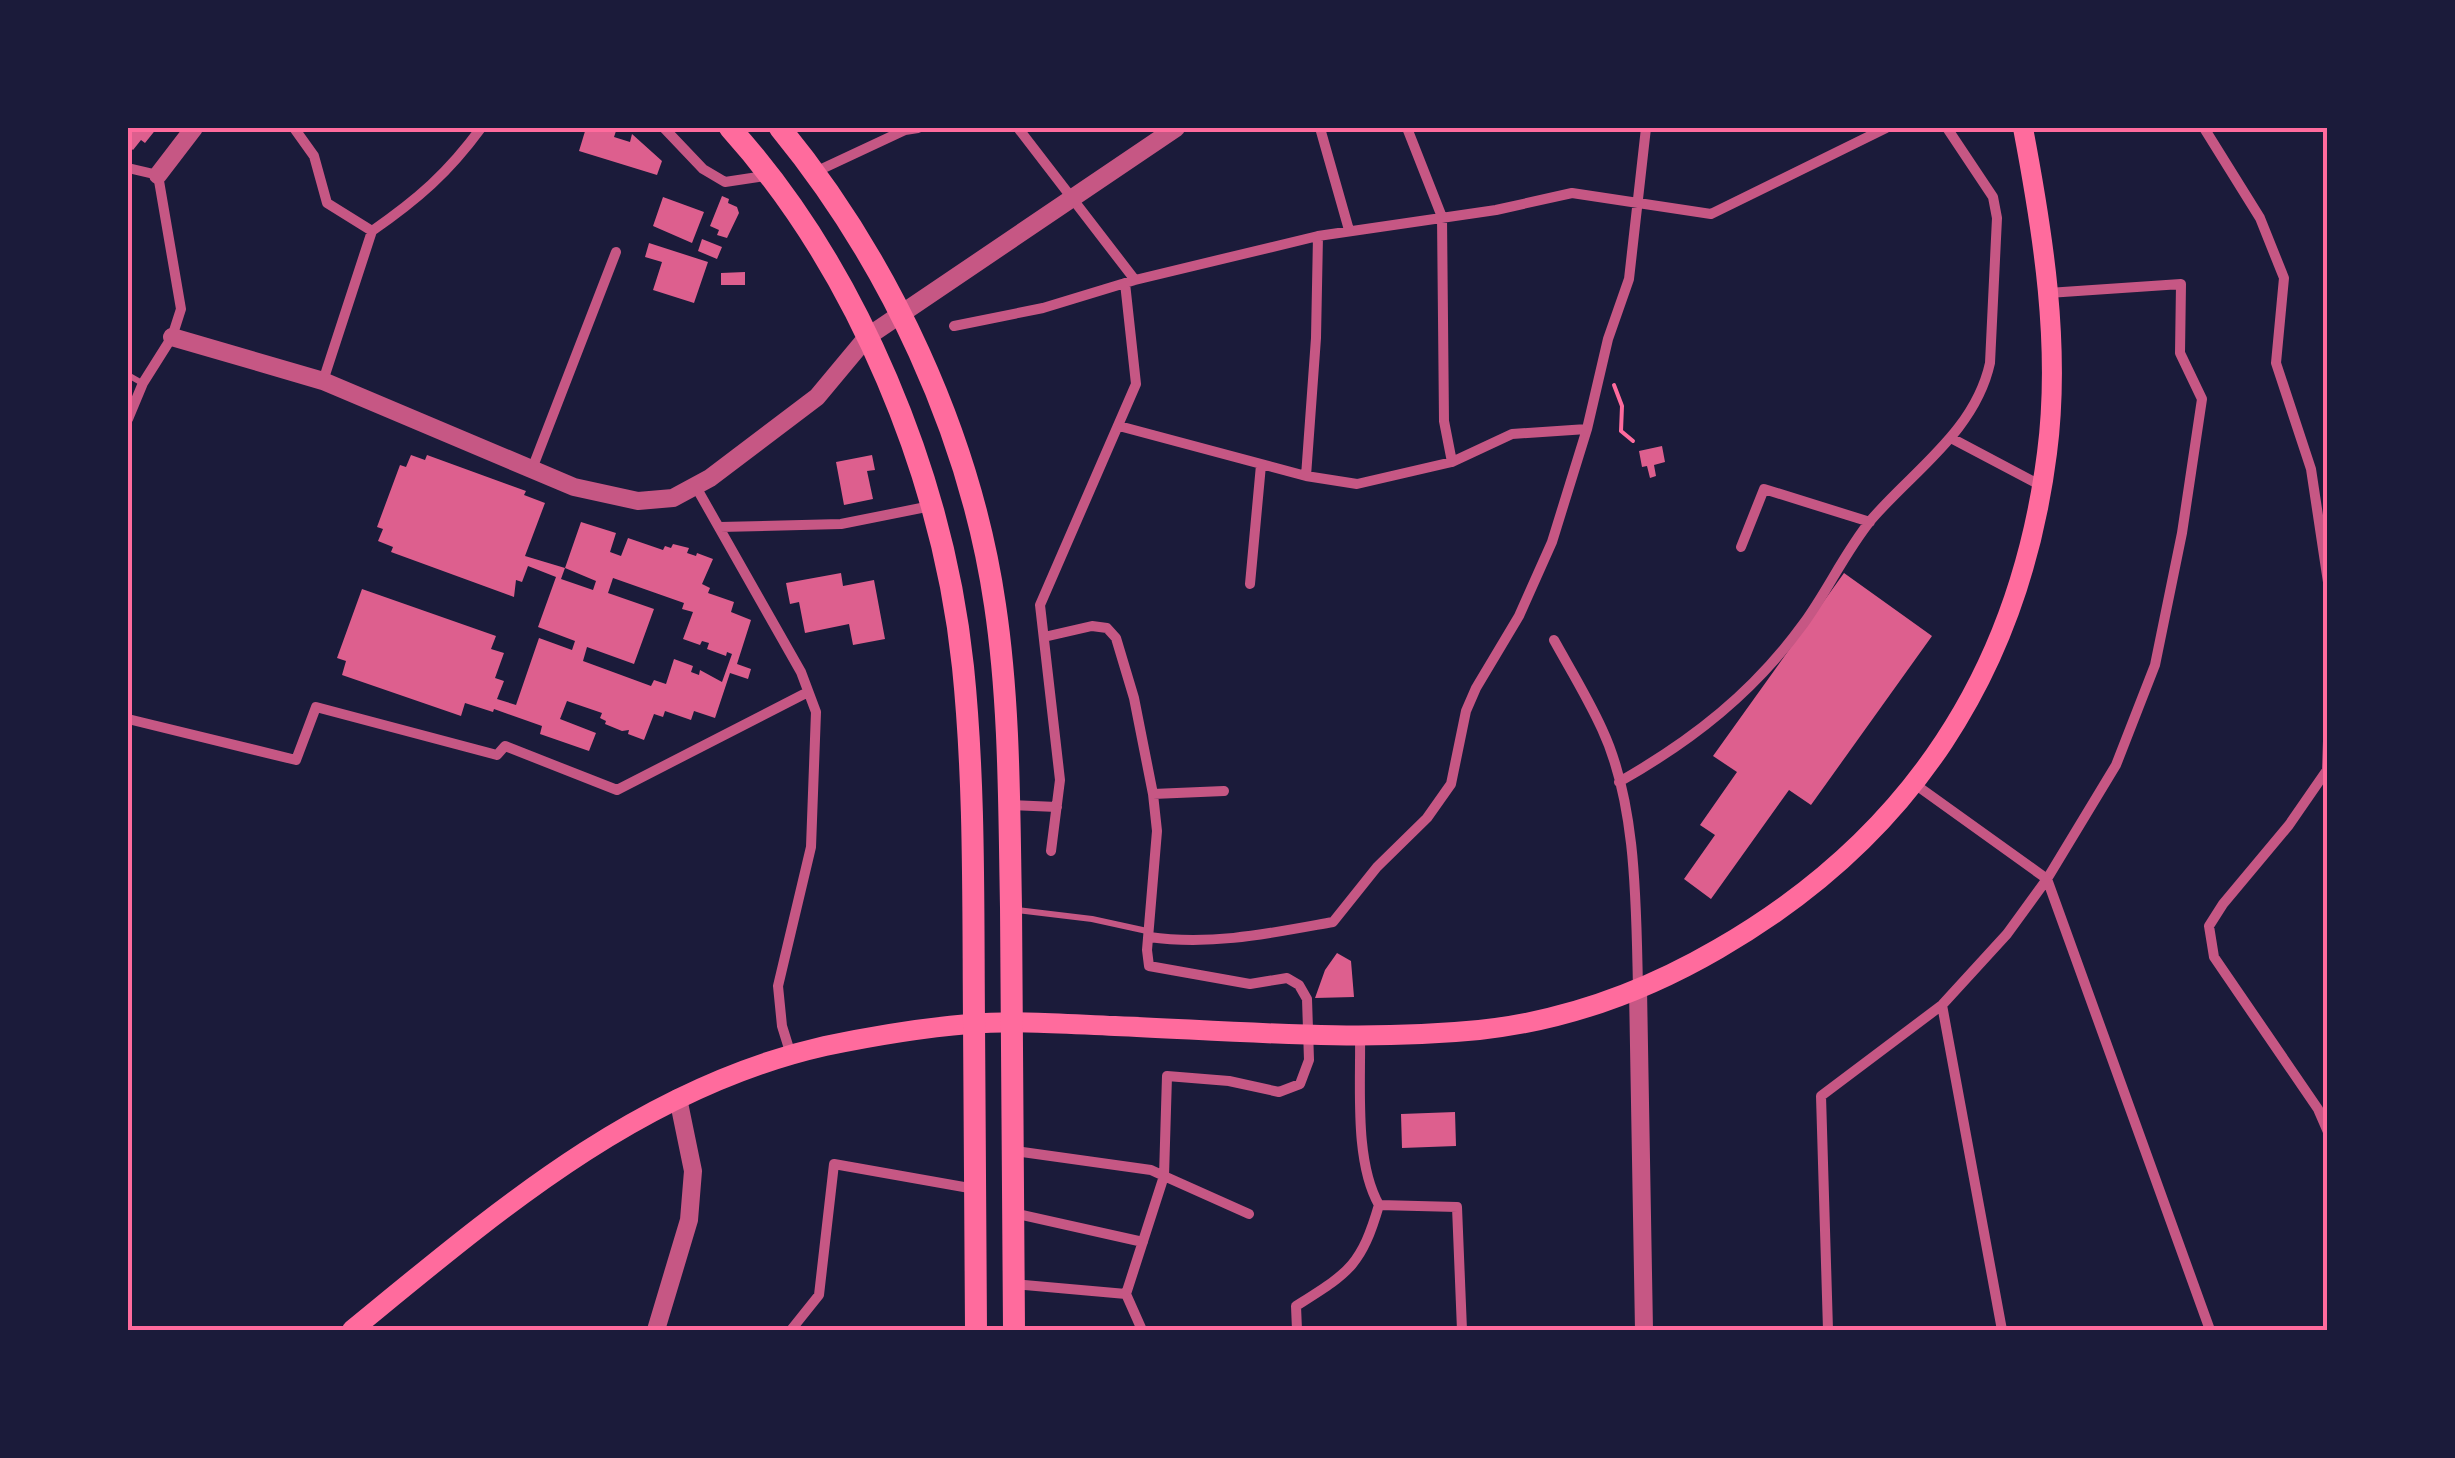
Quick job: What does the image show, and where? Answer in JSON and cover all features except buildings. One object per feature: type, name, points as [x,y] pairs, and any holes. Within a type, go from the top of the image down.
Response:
[{"type":"highway","points":[[730,128],[816,245],[867,337],[932,506],[952,594],[963,667],[974,1024],[976,1330]]},
{"type":"highway","points":[[780,128],[902,314],[971,492],[995,602],[1010,804],[1014,1330]]},
{"type":"main road","points":[[352,1330],[474,1230],[572,1158],[678,1098],[791,1055],[914,1030],[974,1024],[1308,1035],[1468,1030],[1546,1019],[1592,1007],[1696,962],[1756,928],[1815,886],[1866,841],[1916,785],[1974,691],[2019,584],[2042,486],[2050,410],[2047,293],[2024,128]]},
{"type":"street","points":[[128,420],[143,384],[172,337],[181,309],[158,175],[194,128]]},
{"type":"street","points":[[294,128],[314,156],[327,203],[372,231]]},
{"type":"street","points":[[323,381],[372,231],[408,206],[452,166],[481,128]]},
{"type":"street","points":[[664,128],[703,170],[725,182],[768,175]]},
{"type":"street","points":[[813,173],[904,130],[918,128]]},
{"type":"street","points":[[1018,128],[1130,282],[1136,384],[1040,605],[1060,780],[1052,851]]},
{"type":"street","points":[[172,337],[323,381],[574,486],[638,501],[673,498],[696,486],[817,397],[867,337],[1176,128]]},
{"type":"street","points":[[1320,128],[1349,230]]},
{"type":"street","points":[[1407,128],[1442,217],[1444,421],[1452,462]]},
{"type":"street","points":[[1149,934],[1172,941],[1230,940],[1334,922],[1377,867],[1427,818],[1450,784],[1466,711],[1519,616],[1552,542],[1587,429],[1629,279],[1646,128]]},
{"type":"street","points":[[954,326],[1043,308],[1130,282],[1318,236],[1572,194],[1711,214],[1886,128]]},
{"type":"street","points":[[1619,782],[1672,752],[1757,682],[1805,622],[1870,522],[1951,438],[1985,387],[1990,364],[1997,218],[1993,198],[1947,128]]},
{"type":"street","points":[[2204,128],[2260,218],[2284,278],[2276,363],[2311,469],[2328,582]]},
{"type":"street","points":[[128,168],[158,175]]},
{"type":"street","points":[[1306,476],[1316,338],[1318,236]]},
{"type":"street","points":[[532,470],[616,252]]},
{"type":"street","points":[[1828,1330],[1821,1096],[1942,1005],[2007,934],[2047,879],[2116,765],[2155,665],[2182,534],[2202,399],[2180,353],[2181,284],[2047,293]]},
{"type":"street","points":[[1119,426],[1306,476],[1357,484],[1452,462],[1512,434],[1587,429]]},
{"type":"street","points":[[1951,438],[2042,486]]},
{"type":"street","points":[[1250,584],[1261,464]]},
{"type":"street","points":[[696,486],[801,672],[816,712],[810,847],[778,986],[782,1026],[791,1055]]},
{"type":"street","points":[[1741,547],[1764,489],[1870,522]]},
{"type":"street","points":[[720,526],[841,524],[932,506]]},
{"type":"street","points":[[1044,637],[1092,626],[1107,628],[1116,638],[1134,698],[1157,831],[1148,966],[1250,984],[1287,978],[1300,985],[1307,998],[1309,1060],[1300,1084],[1290,1090],[1279,1092],[1230,1081],[1167,1076],[1164,1176],[1126,1294],[1142,1330]]},
{"type":"street","points":[[1554,640],[1603,731],[1619,782],[1630,846],[1638,989],[1644,1330]]},
{"type":"street","points":[[128,718],[296,760],[316,707],[497,754],[506,746],[616,790],[808,692]]},
{"type":"street","points":[[2328,740],[2326,770],[2289,825],[2208,926],[2214,957],[2318,1110],[2328,1132]]},
{"type":"street","points":[[1916,785],[2047,879],[2210,1330]]},
{"type":"street","points":[[1153,794],[1224,792]]},
{"type":"street","points":[[1010,804],[1056,807]]},
{"type":"street","points":[[1942,1005],[2002,1330]]},
{"type":"street","points":[[1360,1034],[1369,1188],[1379,1205]]},
{"type":"street","points":[[656,1330],[689,1220],[693,1171],[678,1098]]},
{"type":"street","points":[[1014,1151],[1150,1170],[1248,1214]]},
{"type":"street","points":[[790,1330],[818,1295],[834,1164],[976,1189]]},
{"type":"street","points":[[1297,1330],[1296,1306],[1334,1282],[1358,1260],[1379,1205]]},
{"type":"street","points":[[1379,1205],[1457,1207],[1462,1330]]},
{"type":"street","points":[[1013,1212],[1142,1242]]},
{"type":"street","points":[[1014,1284],[1126,1294]]},
{"type":"lane","points":[[128,375],[143,384]]},
{"type":"lane","points":[[1011,909],[1092,919],[1149,934]]},
{"type":"path","points":[[1605,357],[1622,406],[1621,431],[1633,441]]}]
